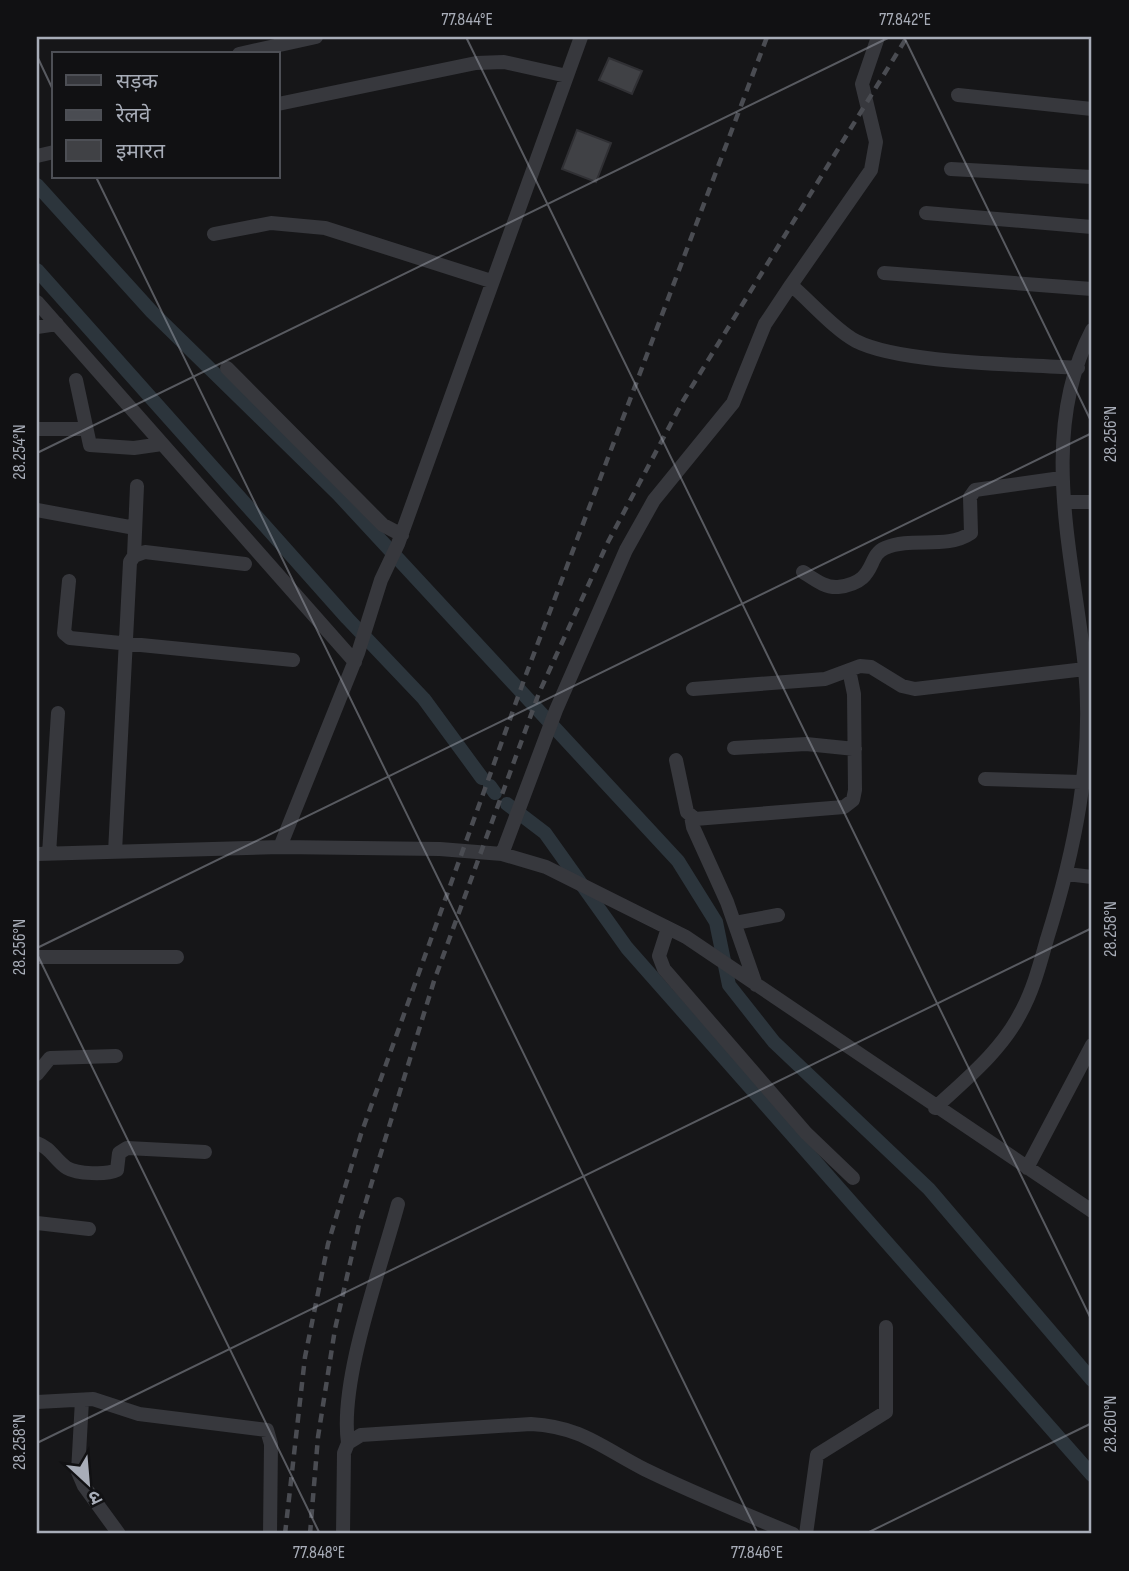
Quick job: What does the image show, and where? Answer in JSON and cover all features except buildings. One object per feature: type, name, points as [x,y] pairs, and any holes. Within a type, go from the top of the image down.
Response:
[{"type":"street","points":[[248,52],[316,37]]},
{"type":"street","points":[[280,847],[357,658],[381,580],[400,540],[581,37]]},
{"type":"street","points":[[502,854],[556,710],[626,550],[654,500],[733,403],[765,324],[871,170],[876,142],[862,84],[878,37]]},
{"type":"street","points":[[280,104],[476,63],[503,62],[567,76]]},
{"type":"street","points":[[958,95],[1092,109]]},
{"type":"street","points":[[951,169],[1092,177]]},
{"type":"street","points":[[926,213],[1092,227]]},
{"type":"street","points":[[214,234],[271,223],[325,228],[491,281]]},
{"type":"street","points":[[884,273],[1092,289]]},
{"type":"street","points":[[791,285],[852,339],[871,348],[917,356],[1078,368]]},
{"type":"street","points":[[37,302],[357,658]]},
{"type":"street","points":[[37,327],[57,324]]},
{"type":"street","points":[[935,1108],[974,1071],[1020,1016],[1067,874],[1090,708],[1062,478],[1068,398],[1092,330]]},
{"type":"street","points":[[228,368],[400,540]]},
{"type":"street","points":[[76,380],[88,442],[94,446],[134,448],[162,444]]},
{"type":"street","points":[[37,429],[86,429]]},
{"type":"street","points":[[803,572],[825,586],[835,587],[855,582],[870,571],[876,556],[888,546],[948,541],[971,533],[970,497],[975,489],[1062,478]]},
{"type":"street","points":[[115,852],[137,486]]},
{"type":"street","points":[[1064,502],[1092,502]]},
{"type":"street","points":[[37,510],[135,528]]},
{"type":"street","points":[[134,556],[145,552],[245,564]]},
{"type":"street","points":[[69,582],[65,636],[126,645],[293,660]]},
{"type":"street","points":[[692,689],[825,679],[849,670],[871,667],[902,686],[915,689],[1085,668]]},
{"type":"street","points":[[691,816],[720,817],[844,807],[853,800],[854,694],[849,670]]},
{"type":"street","points":[[58,713],[43,854],[280,847],[440,849],[502,854],[546,867],[686,937],[935,1108],[1092,1211]]},
{"type":"street","points":[[734,748],[806,744],[855,749]]},
{"type":"street","points":[[676,760],[685,804],[735,923],[751,981]]},
{"type":"street","points":[[985,779],[1081,782]]},
{"type":"street","points":[[1067,874],[1092,877]]},
{"type":"street","points":[[735,923],[778,915]]},
{"type":"street","points":[[668,928],[659,956],[664,969],[806,1133],[853,1178]]},
{"type":"street","points":[[37,957],[177,957]]},
{"type":"street","points":[[1027,1168],[1092,1045]]},
{"type":"street","points":[[37,1074],[54,1057],[116,1056]]},
{"type":"street","points":[[1079,1069],[1092,1078]]},
{"type":"street","points":[[37,1143],[48,1148],[69,1169],[106,1173],[117,1170],[119,1153],[127,1148],[205,1152]]},
{"type":"street","points":[[343,1534],[344,1453],[348,1443],[346,1407],[355,1362],[398,1204]]},
{"type":"street","points":[[37,1223],[89,1229]]},
{"type":"street","points":[[806,1534],[817,1455],[886,1412],[886,1327]]},
{"type":"street","points":[[82,1399],[78,1472],[84,1486],[119,1534]]},
{"type":"street","points":[[37,1402],[82,1399],[102,1401],[139,1414],[267,1430],[270,1437],[271,1534]]},
{"type":"street","points":[[348,1443],[361,1435],[531,1424],[558,1425],[579,1432],[644,1469],[793,1534]]},
{"type":"waterway","points":[[37,185],[152,312],[338,494],[678,861],[716,922],[729,985],[774,1042],[929,1189],[1092,1380]]},
{"type":"waterway","points":[[37,270],[347,618],[424,699],[482,778]]},
{"type":"waterway","points":[[490,786],[495,793]]},
{"type":"waterway","points":[[507,804],[545,833],[627,948],[1092,1475]]},
{"type":"railway","points":[[285,1534],[305,1357],[328,1244],[361,1134],[524,680],[767,37]]},
{"type":"railway","points":[[310,1534],[318,1437],[335,1329],[359,1224],[434,981],[539,693],[608,542],[683,401],[907,37]]}]
